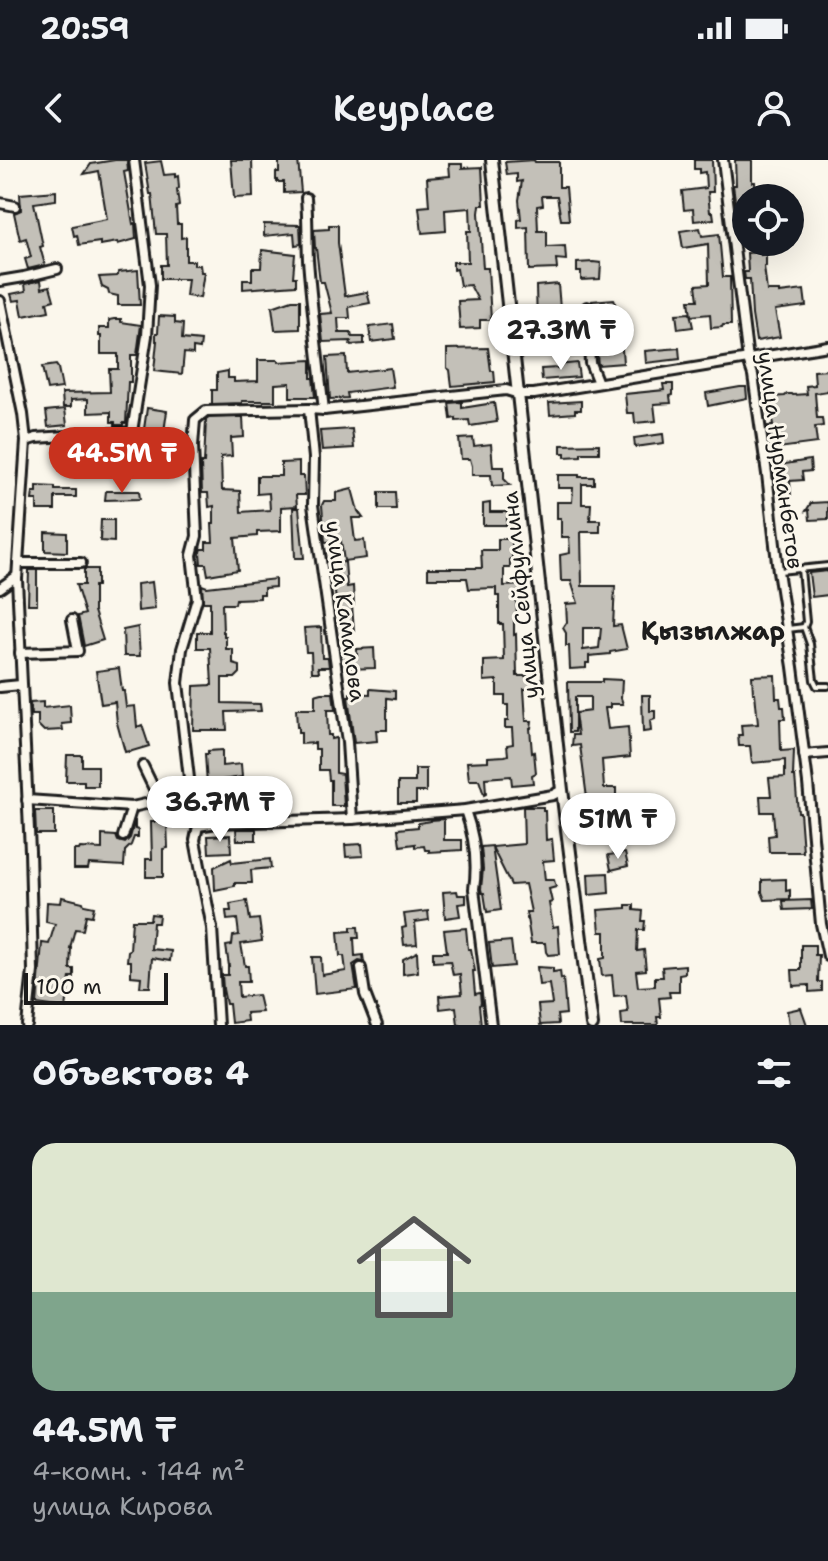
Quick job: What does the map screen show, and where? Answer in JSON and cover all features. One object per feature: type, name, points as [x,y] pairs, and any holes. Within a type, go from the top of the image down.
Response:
[{"type":"street","points":[[132,432],[147,336],[150,285],[134,160]]},
{"type":"street","name":"улица Сейфуллина","points":[[492,160],[562,790],[592,1025]]},
{"type":"street","name":"улица Нурманбетов","points":[[723,160],[748,360],[753,375],[788,629],[821,924],[828,956]]},
{"type":"street","points":[[306,198],[314,331],[324,410]]},
{"type":"street","points":[[0,203],[15,206]]},
{"type":"street","points":[[0,281],[57,269]]},
{"type":"street","points":[[0,301],[26,441],[17,576],[33,971],[27,1025]]},
{"type":"street","points":[[587,307],[590,363],[598,383]]},
{"type":"street","points":[[218,1025],[212,928],[195,840],[198,826],[188,772],[178,683],[182,649],[197,599],[192,555],[197,536],[193,446],[195,420],[206,411],[324,410],[506,390],[534,394],[828,346]]},
{"type":"street","name":"улица Камалова","points":[[309,409],[314,458],[313,505],[347,742],[352,819]]},
{"type":"street","points":[[26,441],[132,432],[167,445],[193,446]]},
{"type":"street","points":[[18,563],[81,563]]},
{"type":"street","points":[[0,588],[17,576]]},
{"type":"street","points":[[20,653],[78,651],[72,620]]},
{"type":"street","points":[[0,687],[21,685]]},
{"type":"street","points":[[804,755],[828,753]]},
{"type":"street","points":[[27,800],[132,807],[150,803],[156,793],[143,766]]},
{"type":"street","points":[[198,826],[465,810],[553,795],[562,790]]},
{"type":"street","points":[[123,836],[132,807]]},
{"type":"street","points":[[465,810],[472,830],[476,873],[474,889],[491,1025]]},
{"type":"street","points":[[361,968],[365,994],[377,1025]]},
{"type":"lane","points":[[778,571],[828,566]]},
{"type":"lane","points":[[801,569],[804,627],[810,644],[814,680],[817,686],[828,686]]},
{"type":"lane","points":[[788,629],[804,627]]},
{"type":"building","points":[[127,160],[128,171],[124,172],[136,239],[118,244],[100,245],[100,242],[79,245],[72,226],[107,219],[99,171],[84,174],[91,164]]},
{"type":"building","points":[[231,160],[252,160],[253,197],[234,198]]},
{"type":"building","points":[[279,160],[298,160],[301,192],[284,193],[284,182],[276,180]]},
{"type":"building","points":[[694,160],[712,160],[713,192],[708,192],[714,219],[694,221],[693,209],[684,210],[682,191],[706,188],[705,172],[699,173],[699,169],[694,169]]},
{"type":"building","points":[[735,160],[752,160],[752,182],[755,184],[736,184]]},
{"type":"building","points":[[161,161],[164,175],[178,176],[177,224],[181,224],[181,238],[186,237],[186,261],[194,261],[194,265],[200,265],[201,272],[204,272],[200,298],[186,296],[188,279],[161,279],[161,265],[167,265],[166,234],[156,234],[145,163]]},
{"type":"building","points":[[505,162],[559,162],[559,187],[566,187],[569,220],[561,220],[557,196],[542,196],[543,205],[537,206],[538,231],[547,231],[547,247],[565,246],[566,260],[556,259],[557,269],[529,270],[528,227],[518,228],[522,181],[517,182],[517,174],[507,175]]},
{"type":"building","points":[[449,164],[462,164],[462,168],[482,167],[484,205],[480,205],[479,213],[483,268],[488,268],[491,320],[480,320],[480,328],[460,329],[458,301],[478,300],[470,285],[460,286],[457,269],[453,270],[453,262],[468,262],[470,208],[445,210],[446,231],[422,233],[419,207],[429,206],[427,178],[450,176]]},
{"type":"building","points":[[56,191],[56,200],[34,203],[45,265],[28,269],[25,259],[31,257],[26,238],[20,240],[14,213],[21,210],[20,194]]},
{"type":"building","points":[[264,224],[300,225],[301,244],[295,245],[294,233],[264,236]]},
{"type":"building","points":[[329,225],[338,225],[345,296],[367,292],[370,303],[349,307],[350,318],[338,318],[339,333],[364,337],[364,344],[323,342],[320,314],[332,313],[324,282],[320,282],[314,230],[329,229]]},
{"type":"building","points":[[700,228],[702,236],[719,234],[723,277],[730,277],[731,325],[711,328],[710,314],[691,316],[689,300],[698,300],[696,285],[709,284],[708,244],[683,248],[680,231]]},
{"type":"building","points":[[262,250],[295,254],[293,277],[296,277],[296,285],[243,289],[243,280],[252,280],[252,268],[261,268]]},
{"type":"building","points":[[747,256],[766,256],[767,291],[804,290],[806,306],[775,310],[780,337],[756,341],[750,279],[745,279],[744,272],[748,272]]},
{"type":"building","points":[[577,263],[601,263],[600,279],[581,280]]},
{"type":"building","points":[[138,270],[140,305],[118,305],[118,296],[109,294],[102,287],[99,277]]},
{"type":"building","points":[[41,280],[42,288],[50,286],[54,300],[47,302],[49,311],[23,316],[20,300],[13,301],[11,294],[26,291],[25,284]]},
{"type":"building","points":[[558,284],[561,320],[537,324],[536,286]]},
{"type":"building","points":[[614,299],[620,323],[623,363],[598,365],[592,301]]},
{"type":"building","points":[[300,300],[300,329],[275,330],[272,307]]},
{"type":"building","points":[[690,313],[693,327],[678,329],[676,314]]},
{"type":"building","points":[[159,316],[175,317],[175,323],[183,324],[182,339],[201,341],[200,349],[193,348],[193,354],[184,353],[182,374],[154,371]]},
{"type":"building","points":[[121,319],[121,322],[141,325],[137,355],[131,355],[126,423],[115,425],[111,422],[111,412],[88,413],[88,399],[71,400],[71,407],[63,407],[62,393],[110,392],[109,369],[118,369],[118,354],[101,354],[99,328],[109,328],[109,320]]},
{"type":"building","points":[[393,324],[395,339],[371,342],[369,327]]},
{"type":"building","points":[[488,348],[495,382],[452,386],[447,368],[447,349]]},
{"type":"building","points":[[679,348],[680,359],[646,363],[645,351]]},
{"type":"building","points":[[346,356],[347,373],[390,368],[393,387],[347,393],[348,398],[330,399],[327,357]]},
{"type":"building","points":[[258,360],[311,360],[315,397],[290,397],[290,383],[275,384],[275,401],[212,404],[212,390],[217,390],[217,373],[228,371],[228,378],[234,378],[234,382],[258,381]]},
{"type":"building","points":[[577,363],[579,377],[542,380],[541,369]]},
{"type":"building","points":[[56,365],[62,388],[47,390],[42,367]]},
{"type":"building","points":[[828,370],[828,391],[815,393],[817,418],[822,418],[823,426],[815,427],[817,443],[771,449],[768,426],[773,426],[770,397],[807,394],[806,386],[815,385],[814,371]]},
{"type":"building","points":[[663,384],[673,384],[671,403],[654,404],[656,421],[635,423],[634,413],[627,413],[625,394],[664,390]]},
{"type":"building","points":[[746,387],[747,398],[708,406],[706,393]]},
{"type":"building","points":[[581,401],[581,410],[575,410],[575,413],[550,415],[549,403]]},
{"type":"building","points":[[462,402],[462,408],[494,403],[497,422],[470,426],[469,420],[451,419],[449,403]]},
{"type":"building","points":[[147,408],[167,411],[164,432],[144,429]]},
{"type":"building","points":[[65,409],[67,425],[48,427],[46,411]]},
{"type":"building","points":[[243,417],[244,437],[231,438],[232,456],[221,457],[222,490],[240,491],[241,512],[270,510],[269,493],[257,494],[257,476],[281,476],[281,463],[299,462],[299,476],[304,476],[305,495],[296,495],[297,506],[281,507],[281,531],[257,532],[257,536],[235,538],[238,570],[208,575],[206,564],[201,564],[200,552],[206,549],[206,542],[213,542],[214,524],[214,506],[209,507],[208,493],[202,493],[201,463],[204,463],[206,420]]},
{"type":"building","points":[[352,429],[354,448],[322,450],[320,431]]},
{"type":"building","points":[[663,434],[664,443],[635,447],[634,438]]},
{"type":"building","points":[[473,438],[474,446],[491,444],[493,467],[504,467],[504,479],[510,485],[492,486],[491,475],[472,475],[470,459],[461,459],[459,439]]},
{"type":"building","points":[[132,444],[145,445],[144,473],[131,473]]},
{"type":"building","points":[[599,444],[599,453],[565,457],[565,453],[561,453],[561,445]]},
{"type":"building","points":[[810,460],[811,471],[802,472],[803,480],[790,481],[791,497],[780,498],[774,471],[780,470],[779,465]]},
{"type":"building","points":[[558,475],[594,477],[594,484],[582,484],[582,504],[591,504],[590,520],[600,520],[600,532],[581,532],[582,586],[615,586],[613,626],[621,625],[627,649],[589,656],[586,668],[570,669],[569,646],[566,646],[563,628],[567,622],[566,604],[578,603],[571,581],[561,581],[560,555],[570,553],[569,537],[561,537],[561,518],[557,518],[557,502],[572,502],[573,488],[558,488]],"holes":[[[583,628],[601,628],[599,648],[583,650]]]},
{"type":"building","points":[[37,486],[76,490],[76,497],[55,497],[55,510],[37,510],[37,500],[32,500]]},
{"type":"building","points":[[352,489],[363,518],[352,518],[355,541],[364,540],[366,558],[344,561],[341,541],[325,542],[322,505],[324,501],[336,501],[336,493]]},
{"type":"building","points":[[106,491],[139,491],[140,499],[105,500]]},
{"type":"building","points":[[379,492],[395,492],[396,509],[379,509]]},
{"type":"building","points":[[828,502],[828,519],[810,520],[809,510],[806,511],[811,503]]},
{"type":"building","points":[[490,503],[490,512],[507,512],[507,525],[483,525],[483,504]]},
{"type":"building","points":[[293,508],[299,508],[304,558],[295,558]]},
{"type":"building","points":[[101,520],[114,520],[114,542],[100,541]]},
{"type":"building","points":[[45,532],[67,533],[67,552],[45,551]]},
{"type":"building","points":[[498,539],[512,539],[512,559],[510,568],[504,568],[504,586],[524,585],[525,595],[516,596],[514,635],[517,676],[532,676],[533,689],[524,689],[526,721],[532,721],[530,728],[536,773],[532,775],[533,783],[512,785],[511,776],[485,778],[484,795],[479,780],[469,780],[467,762],[488,761],[488,757],[508,755],[507,745],[513,744],[512,728],[505,728],[508,705],[505,705],[505,696],[497,696],[497,680],[484,681],[484,661],[504,660],[499,596],[496,596],[496,588],[469,589],[467,578],[428,578],[428,568],[482,568],[481,550],[498,550]]},
{"type":"building","points":[[345,562],[347,587],[353,586],[354,631],[341,631],[334,577],[331,577],[330,563]]},
{"type":"building","points":[[84,569],[97,569],[94,611],[103,640],[84,646],[78,616],[85,614],[76,585],[84,585]]},
{"type":"building","points":[[29,570],[37,570],[37,604],[28,604]]},
{"type":"building","points":[[828,571],[828,595],[812,597],[809,573]]},
{"type":"building","points":[[275,579],[275,587],[264,588],[260,598],[236,599],[235,604],[222,604],[226,649],[233,649],[233,664],[240,666],[240,673],[235,678],[222,678],[222,703],[260,704],[261,711],[226,712],[227,730],[193,730],[194,686],[212,685],[210,648],[197,648],[197,632],[210,632],[210,602],[203,602],[202,585],[207,587]]},
{"type":"building","points":[[152,582],[155,609],[138,611],[137,584]]},
{"type":"building","points":[[138,627],[140,656],[124,656],[123,630]]},
{"type":"building","points":[[321,627],[322,658],[328,658],[329,667],[318,667],[319,672],[312,672],[311,652],[306,652],[304,628]]},
{"type":"building","points":[[374,648],[375,668],[346,669],[345,658],[357,658],[357,649]]},
{"type":"building","points":[[119,668],[126,707],[135,706],[137,727],[142,725],[149,746],[129,752],[125,752],[115,702],[101,704],[96,671]]},
{"type":"building","points":[[775,675],[776,698],[780,698],[781,707],[784,707],[785,719],[780,719],[781,751],[794,750],[793,776],[803,852],[769,852],[768,836],[775,835],[773,812],[761,812],[760,796],[771,796],[769,778],[785,777],[785,760],[752,763],[750,746],[739,746],[741,725],[758,724],[752,676]]},
{"type":"building","points":[[602,679],[622,680],[623,704],[610,704],[610,708],[605,708],[608,729],[628,727],[630,757],[602,760],[604,788],[616,788],[616,799],[600,799],[600,805],[588,806],[580,745],[572,746],[573,735],[578,735],[575,713],[575,732],[569,732],[568,682],[602,682]],"holes":[[[575,697],[590,697],[590,711],[575,713]]]},
{"type":"building","points":[[370,689],[395,691],[395,699],[387,698],[387,730],[376,730],[377,741],[354,743],[348,697],[350,693],[370,694]]},
{"type":"building","points":[[333,693],[335,710],[327,710],[328,735],[331,739],[336,738],[336,773],[342,774],[344,806],[331,806],[331,780],[328,770],[319,770],[319,749],[315,749],[315,743],[301,744],[301,733],[298,733],[296,709],[315,709],[315,695]]},
{"type":"building","points":[[642,695],[650,695],[650,711],[655,711],[655,719],[650,721],[651,731],[643,732]]},
{"type":"building","points":[[43,702],[43,708],[70,705],[71,723],[62,724],[63,730],[44,731],[38,725],[38,715],[31,715],[30,703]]},
{"type":"building","points":[[222,750],[222,766],[241,764],[242,777],[221,780],[225,816],[215,816],[215,811],[202,811],[201,786],[207,785],[205,754]]},
{"type":"building","points":[[67,755],[82,755],[82,766],[98,766],[98,786],[84,786],[84,781],[66,781]]},
{"type":"building","points":[[415,769],[426,769],[426,792],[416,792],[416,803],[398,803],[398,782],[415,782]]},
{"type":"building","points":[[523,807],[543,807],[545,811],[546,840],[552,839],[554,860],[543,861],[545,880],[554,880],[556,887],[549,889],[552,902],[549,903],[553,927],[558,926],[560,954],[548,955],[545,943],[531,943],[526,912],[531,912],[525,884],[511,885],[492,847],[524,844]]},
{"type":"building","points":[[35,811],[54,811],[54,834],[36,834]]},
{"type":"building","points":[[606,818],[606,821],[612,821],[612,837],[595,838],[594,819]]},
{"type":"building","points":[[444,819],[444,840],[462,840],[462,850],[429,852],[424,846],[415,847],[415,844],[400,846],[398,829]]},
{"type":"building","points":[[135,820],[138,837],[134,837],[125,851],[124,866],[89,864],[88,869],[74,869],[74,850],[102,849],[102,835],[116,836],[118,841],[125,843],[130,838]]},
{"type":"building","points":[[151,822],[167,822],[168,848],[163,849],[163,877],[146,877],[146,859],[152,859]]},
{"type":"building","points":[[236,829],[256,829],[256,840],[237,840]]},
{"type":"building","points":[[230,835],[231,852],[209,853],[208,836]]},
{"type":"building","points":[[362,844],[363,856],[346,857],[345,845]]},
{"type":"building","points":[[492,846],[501,910],[487,912],[481,889],[481,847]]},
{"type":"building","points":[[625,853],[628,866],[611,870],[608,855]]},
{"type":"building","points":[[231,859],[232,863],[270,859],[271,868],[251,870],[252,883],[235,883],[235,886],[215,890],[214,867]]},
{"type":"building","points":[[608,873],[609,893],[589,895],[588,874]]},
{"type":"building","points":[[786,879],[790,899],[765,900],[762,880]]},
{"type":"building","points":[[457,891],[458,895],[466,895],[466,903],[458,904],[460,916],[445,918],[443,892]]},
{"type":"building","points":[[62,897],[94,907],[92,916],[86,915],[83,930],[75,929],[70,948],[70,969],[74,969],[74,977],[70,977],[66,1008],[37,1004],[42,943],[49,944],[55,924],[46,922],[47,902],[61,903]]},
{"type":"building","points":[[811,900],[812,909],[784,910],[783,901]]},
{"type":"building","points":[[247,901],[250,920],[259,919],[262,941],[241,944],[249,982],[238,982],[239,997],[258,995],[262,1012],[246,1013],[247,1021],[231,1023],[222,975],[228,975],[226,946],[232,945],[233,936],[239,935],[237,919],[227,920],[226,911],[231,911],[230,904]]},
{"type":"building","points":[[626,905],[634,905],[634,910],[643,911],[642,921],[645,921],[644,930],[638,930],[637,951],[644,950],[646,970],[636,971],[638,987],[655,986],[655,977],[663,977],[662,967],[685,965],[685,973],[679,974],[679,992],[669,992],[670,997],[659,998],[661,1017],[657,1017],[658,1025],[622,1025],[621,1013],[628,1012],[626,995],[614,996],[612,975],[602,976],[600,959],[605,958],[605,932],[600,932],[598,910],[626,908]]},
{"type":"building","points":[[428,911],[429,920],[415,922],[417,944],[404,945],[404,914]]},
{"type":"building","points":[[151,914],[159,915],[158,923],[153,923],[151,949],[171,951],[170,961],[152,958],[150,987],[140,987],[141,977],[131,976],[131,961],[127,961],[132,920],[150,920]]},
{"type":"building","points":[[351,927],[358,927],[359,938],[354,938],[355,956],[363,955],[364,962],[353,965],[357,989],[315,994],[312,957],[321,957],[322,975],[346,971],[344,956],[340,956],[338,932],[351,931]]},
{"type":"building","points":[[466,928],[475,971],[475,994],[480,993],[481,1025],[458,1025],[456,1007],[440,1009],[439,996],[462,994],[460,974],[453,975],[450,961],[433,962],[433,952],[447,952],[444,930]]},
{"type":"building","points":[[511,941],[514,966],[492,968],[489,943]]},
{"type":"building","points":[[801,945],[815,945],[815,955],[819,955],[818,982],[822,982],[822,991],[809,992],[809,985],[793,986],[792,970],[801,970]]},
{"type":"building","points":[[417,952],[418,972],[403,974],[403,959]]},
{"type":"building","points":[[537,967],[553,968],[553,972],[560,971],[563,978],[566,1014],[557,1015],[558,1024],[540,1025],[538,1005],[552,1004],[549,984],[539,985]]},
{"type":"building","points":[[801,1008],[807,1025],[789,1025],[787,1011]]},
{"type":"district","name":"Қызылжар","points":[[713,631]]}]
